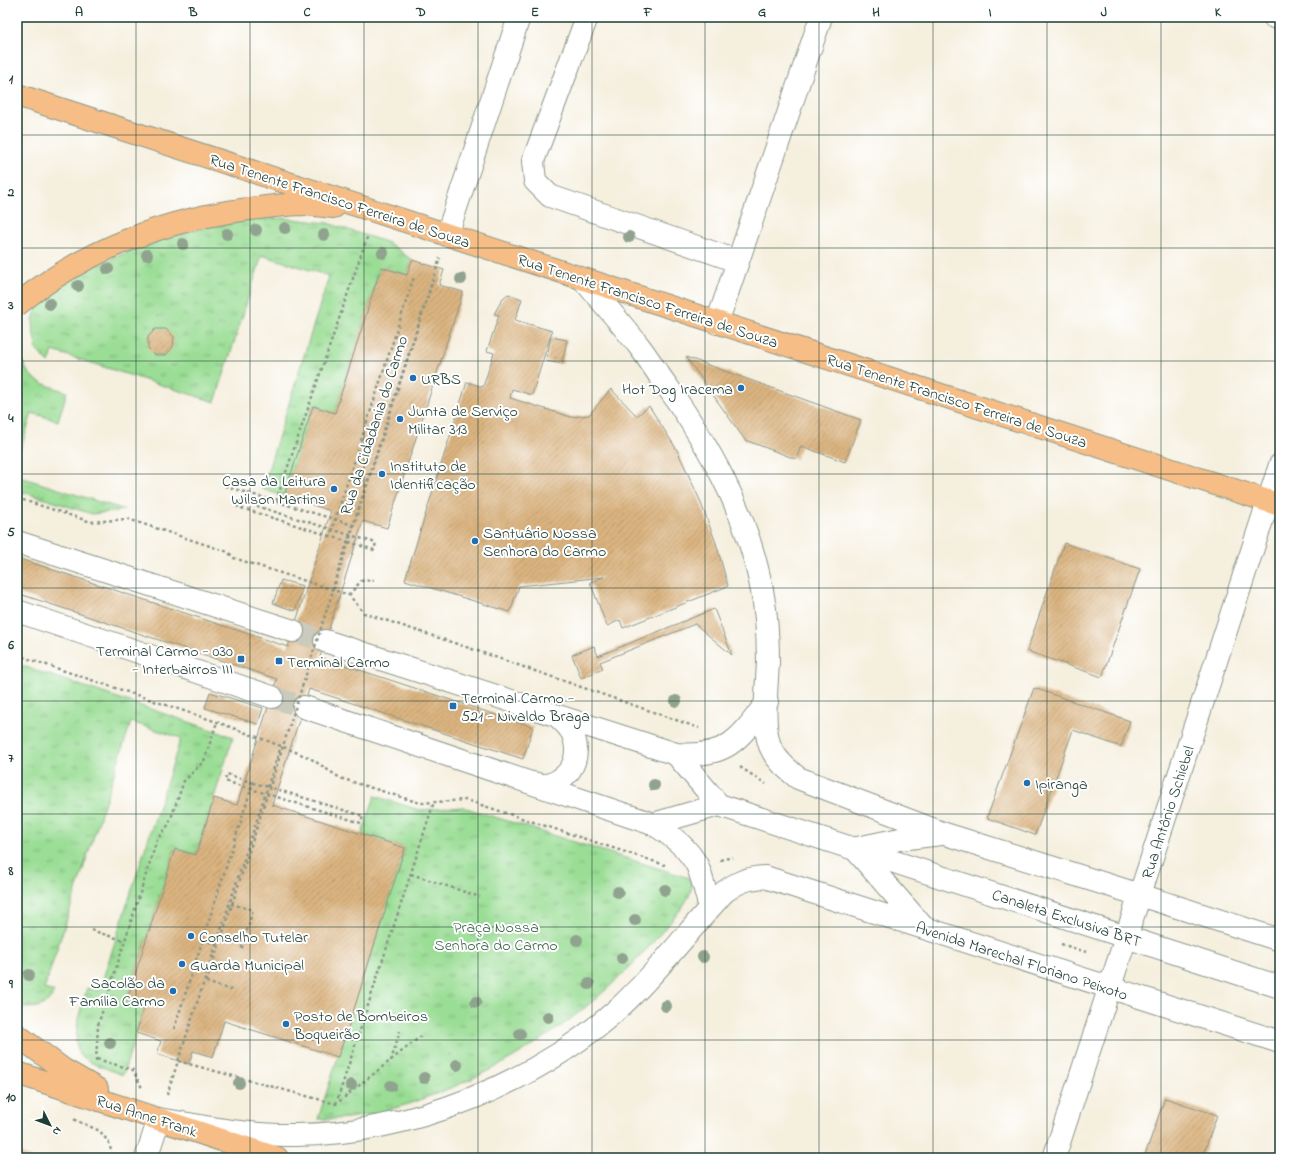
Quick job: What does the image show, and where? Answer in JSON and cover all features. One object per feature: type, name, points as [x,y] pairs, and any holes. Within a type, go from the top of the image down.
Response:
[{"type":"main road","name":"Rua Tenente Francisco Ferreira de Souza","points":[[17,95],[1274,503]]},
{"type":"main road","points":[[17,305],[67,270],[134,237],[173,224],[243,209],[307,204],[343,208],[447,235]]},
{"type":"main road","points":[[17,1035],[64,1070],[105,1094],[159,1119]]},
{"type":"main road","name":"Rua Anne Frank","points":[[17,1072],[277,1158]]},
{"type":"street","points":[[447,235],[519,17]]},
{"type":"street","points":[[586,17],[533,161],[535,181],[550,196],[737,261]]},
{"type":"street","points":[[717,323],[821,17]]},
{"type":"street","points":[[1274,17],[1280,19]]},
{"type":"street","points":[[583,279],[639,346],[681,407],[711,455],[735,503],[751,546],[760,581],[766,623],[768,660],[766,725],[770,746],[781,764],[798,778],[944,834],[1280,940]]},
{"type":"street","name":"Rua Antônio Schiebel","points":[[1054,1158],[1140,895],[1274,503],[1280,465]]},
{"type":"street","points":[[17,542],[293,630]]},
{"type":"street","points":[[17,611],[272,697]]},
{"type":"street","points":[[325,641],[676,754],[693,755],[713,752],[729,746],[746,730],[767,702]]},
{"type":"street","points":[[146,1158],[159,1119],[242,1133],[294,1135],[327,1134],[366,1129],[403,1121],[454,1105],[508,1081],[552,1058],[586,1035],[621,1006],[653,973],[710,907],[697,865],[684,848],[670,834],[653,824],[304,707]]},
{"type":"street","points":[[530,783],[544,785],[556,781],[567,773],[574,762],[576,748],[574,736],[566,724],[556,715]]},
{"type":"street","points":[[653,824],[719,805],[676,754]]},
{"type":"street","name":"Canaleta Exclusiva BRT","points":[[719,805],[1280,987]]},
{"type":"street","name":"Canaleta Exclusiva BRT","points":[[854,848],[900,839],[944,834]]},
{"type":"street","points":[[854,848],[888,889],[924,928]]},
{"type":"street","name":"Avenida Marechal Floriano Peixoto","points":[[710,907],[724,892],[737,883],[753,878],[765,877],[1280,1042]]},
{"type":"path","points":[[276,501],[374,215]]},
{"type":"path","name":"Rua da Cidadania do Carmo","points":[[332,590],[437,268]]},
{"type":"path","points":[[330,536],[414,277]]},
{"type":"path","points":[[159,1119],[218,944],[432,283]]},
{"type":"path","points":[[225,486],[353,525]]},
{"type":"path","points":[[17,498],[91,522],[128,518],[228,552],[234,558],[349,595],[364,613],[706,731]]},
{"type":"path","points":[[240,501],[350,535],[376,543],[374,550],[238,507],[240,501]]},
{"type":"path","points":[[349,595],[361,581],[374,580]]},
{"type":"path","points":[[17,655],[217,722],[281,746],[310,758],[340,778],[420,803],[466,800],[669,866]]},
{"type":"path","points":[[159,1119],[133,1070],[97,1059],[98,1025],[157,840],[169,824],[184,781],[204,761],[217,722]]},
{"type":"path","points":[[205,982],[281,746]]},
{"type":"path","points":[[740,767],[769,787]]},
{"type":"path","points":[[227,774],[252,782],[269,787],[363,816],[360,823],[225,781],[227,774]]},
{"type":"path","points":[[174,1029],[252,782]]},
{"type":"path","points":[[336,1104],[434,802]]},
{"type":"path","points":[[411,874],[480,897]]},
{"type":"path","points":[[230,904],[240,907]]},
{"type":"path","points":[[230,904],[253,910],[241,951]]},
{"type":"path","points":[[90,930],[125,941]]},
{"type":"path","points":[[203,940],[218,944]]},
{"type":"path","points":[[205,982],[234,991]]},
{"type":"path","points":[[391,1061],[400,1030]]},
{"type":"path","points":[[336,1104],[421,1036]]},
{"type":"path","points":[[178,1060],[336,1104]]},
{"type":"path","points":[[75,1120],[100,1130],[109,1143],[113,1158]]},
{"type":"green space","points":[[284,218],[327,223],[389,243],[412,260],[407,275],[381,267],[335,413],[313,406],[284,496],[262,489],[329,276],[262,255],[215,402],[53,351],[49,363],[37,351],[33,320],[38,304],[49,290],[73,274],[162,238],[246,220]]},
{"type":"green space","points":[[17,344],[24,365],[33,377],[47,385],[67,392],[58,421],[32,413],[17,461]]},
{"type":"green space","points":[[17,476],[125,510],[92,514],[17,490]]},
{"type":"green space","points":[[17,664],[233,737],[196,855],[175,849],[127,999],[145,1005],[123,1075],[92,1063],[79,1054],[76,1042],[78,1019],[87,988],[99,991],[181,738],[131,722],[44,989],[54,992],[48,1001],[41,1006],[22,1008],[17,1003]]},
{"type":"green space","name":"Praça Nossa Senhora do Carmo","points":[[375,796],[419,810],[463,807],[689,878],[691,890],[686,901],[673,919],[609,987],[552,1033],[521,1053],[456,1086],[405,1105],[363,1116],[341,1119],[318,1119],[405,848],[362,834]]},
{"type":"building","points":[[412,260],[444,270],[439,285],[463,292],[387,528],[363,521],[320,657],[533,727],[523,759],[309,689],[272,805],[405,848],[348,1028],[338,1057],[224,1021],[213,1057],[193,1051],[189,1064],[157,1054],[161,1041],[136,1033],[145,1005],[127,1000],[175,849],[196,855],[214,798],[237,805],[277,679],[17,593],[17,558],[288,647],[331,511],[284,496],[313,406],[335,413],[381,267],[407,275]]},
{"type":"building","points":[[508,294],[522,299],[515,320],[552,331],[532,395],[512,389],[510,398],[571,417],[589,415],[611,389],[637,416],[649,406],[677,450],[699,498],[716,543],[728,586],[623,628],[620,620],[607,626],[590,582],[604,577],[519,586],[510,612],[405,580],[467,382],[483,387],[494,353],[487,351],[499,315],[494,314],[503,298]]},
{"type":"building","points":[[155,329],[166,329],[174,337],[173,347],[166,355],[155,355],[148,348],[148,337]]},
{"type":"building","points":[[551,337],[567,340],[562,364],[546,361]]},
{"type":"building","name":"Hot Dog Iracema","points":[[686,357],[861,420],[845,462],[801,446],[796,459],[745,440]]},
{"type":"building","points":[[1064,543],[1140,569],[1102,677],[1027,651]]},
{"type":"building","name":"Terminal Carmo","points":[[281,580],[303,586],[295,611],[273,603]]},
{"type":"building","points":[[714,609],[732,655],[695,624],[600,662],[603,669],[581,678],[572,655],[594,646],[598,656]]},
{"type":"building","name":"Ipiranga","points":[[1034,688],[1130,721],[1121,747],[1073,730],[1035,835],[987,818]]},
{"type":"building","name":"Terminal Carmo","points":[[210,692],[263,708],[258,724],[205,708]]},
{"type":"building","points":[[1165,1098],[1217,1115],[1202,1158],[1144,1158]]},
{"type":"building","points":[[17,1152],[32,1158],[17,1158]]},
{"type":"tunnel","points":[[293,631],[325,641]]},
{"type":"tunnel","points":[[272,697],[304,707]]},
{"type":"place","name":"URBS","points":[[413,378]]},
{"type":"place","name":"Hot Dog Iracema","points":[[741,388]]},
{"type":"place","name":"Junta de Serviço Militar 313","points":[[400,419]]},
{"type":"place","name":"Instituto de Identificação","points":[[382,474]]},
{"type":"place","name":"Casa da Leitura Wilson Martins","points":[[334,489]]},
{"type":"place","name":"Santuário Nossa Senhora do Carmo","points":[[475,541]]},
{"type":"place","name":"Terminal Carmo - 030 - Interbairros III","points":[[241,659]]},
{"type":"place","name":"Terminal Carmo","points":[[279,661]]},
{"type":"place","name":"Terminal Carmo - 521 - Nivaldo Braga","points":[[453,706]]},
{"type":"place","name":"Ipiranga","points":[[1027,783]]},
{"type":"place","name":"Conselho Tutelar","points":[[191,936]]},
{"type":"place","name":"Guarda Municipal","points":[[182,964]]},
{"type":"place","name":"Sacolão da Família Carmo","points":[[173,991]]},
{"type":"place","name":"Posto de Bombeiros Boqueirão","points":[[286,1024]]}]
